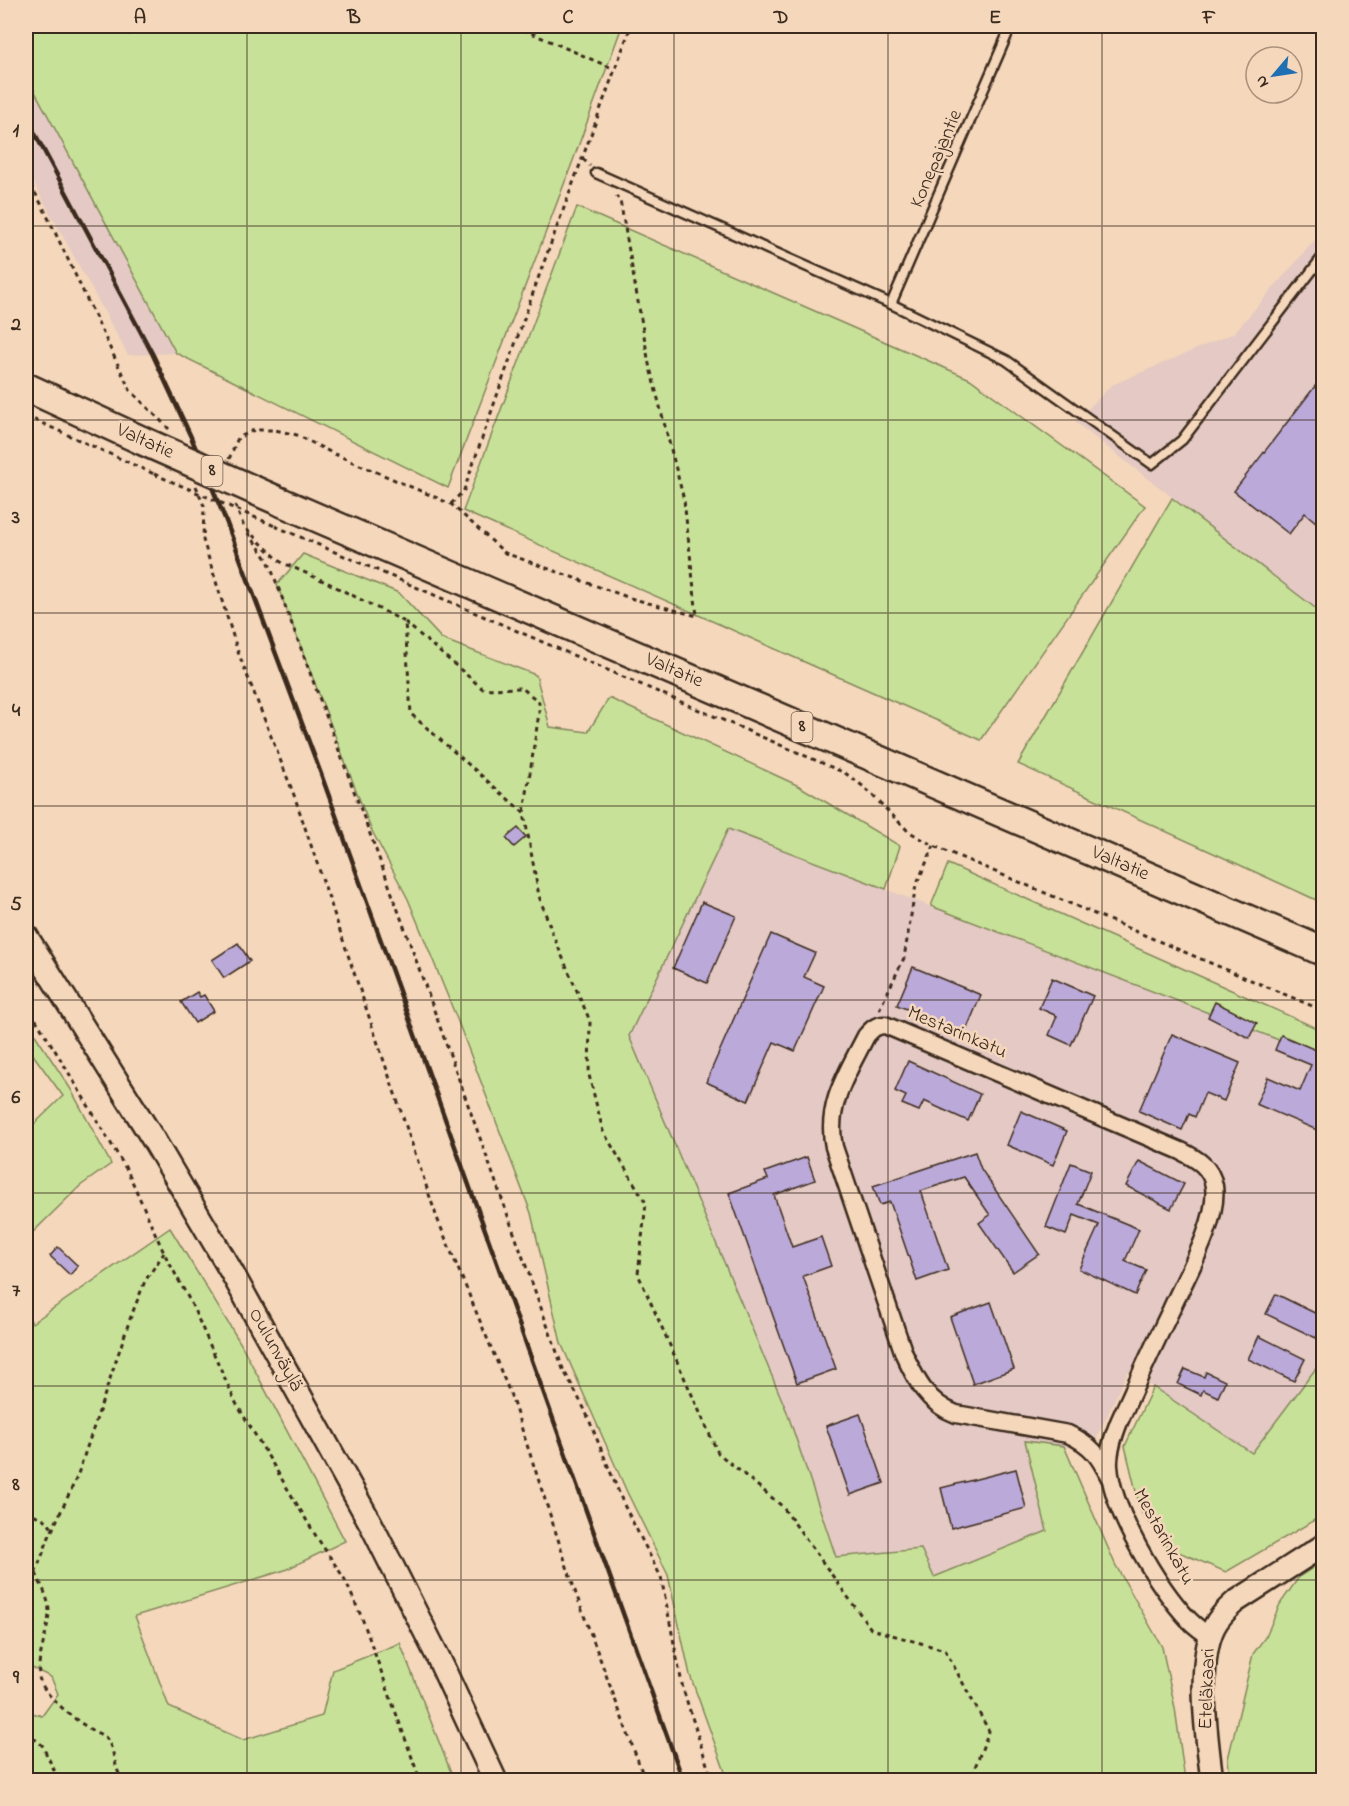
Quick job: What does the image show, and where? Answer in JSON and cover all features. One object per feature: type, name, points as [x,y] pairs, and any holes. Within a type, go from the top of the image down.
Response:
[{"type":"highway","name":"Valtatie","points":[[26,387],[143,441],[278,514],[1323,952]]},
{"type":"main road","name":"Oulunväylä","points":[[26,936],[155,1142],[237,1281],[371,1524],[438,1657],[495,1780]]},
{"type":"street","name":"Mestarinkatu","points":[[1110,1478],[1100,1458],[1090,1446],[1079,1439],[1068,1434],[944,1410],[934,1403],[916,1380],[900,1343],[831,1133],[833,1110],[838,1091],[866,1036],[879,1025],[885,1025],[1181,1151],[1208,1170],[1212,1178],[1215,1197],[1207,1231],[1119,1422],[1108,1463],[1117,1504],[1161,1586],[1190,1620],[1210,1637]]},
{"type":"street","name":"Eteläkaari","points":[[1212,1780],[1205,1700],[1210,1637],[1220,1618],[1235,1602],[1323,1545]]},
{"type":"lane","name":"Konepajantie","points":[[891,304],[1011,26]]},
{"type":"lane","points":[[596,173],[891,304],[1006,360],[1152,464],[1182,440],[1323,255]]},
{"type":"path","points":[[515,26],[614,69]]},
{"type":"path","points":[[451,504],[464,490],[540,273],[631,26]]},
{"type":"path","points":[[229,460],[238,438],[254,430],[275,430],[297,435],[332,453],[451,504],[505,553],[630,598],[697,616],[684,500],[649,364],[620,200],[583,159]]},
{"type":"path","points":[[26,177],[43,207],[130,390],[168,429]]},
{"type":"path","points":[[26,416],[154,474],[278,514],[845,773],[864,787],[908,831],[934,846],[1323,1011]]},
{"type":"path","points":[[202,501],[204,506],[203,540],[237,652],[294,795],[437,1218],[510,1393],[576,1594],[643,1774],[643,1780]]},
{"type":"path","points":[[712,1780],[682,1689],[661,1577],[624,1505],[585,1410],[562,1368],[393,896],[268,560],[243,525],[281,562],[405,622],[483,689],[522,688],[539,702],[524,813],[539,896],[590,1021],[589,1075],[603,1131],[646,1203],[638,1274],[718,1454],[782,1506],[871,1629],[945,1650],[988,1731],[970,1780]]},
{"type":"path","points":[[405,622],[411,714],[524,813]]},
{"type":"path","points":[[866,1036],[904,958],[916,885],[934,846]]},
{"type":"path","points":[[26,1004],[128,1172],[236,1403],[344,1578],[362,1618],[420,1780]]},
{"type":"path","points":[[26,1598],[52,1530],[77,1477],[145,1281],[164,1253]]},
{"type":"path","points":[[26,1511],[48,1521],[52,1530]]},
{"type":"path","points":[[35,1571],[49,1605],[47,1627],[41,1650],[39,1678],[49,1693],[70,1715],[105,1737],[112,1749],[118,1774],[123,1780]]},
{"type":"path","points":[[26,1732],[42,1745],[59,1780]]},
{"type":"shaded area","points":[[26,75],[176,353],[128,355],[26,169]]},
{"type":"shaded area","points":[[1323,231],[1323,614],[1075,422],[1112,385],[1234,333]]},
{"type":"shaded area","points":[[728,829],[1323,1057],[1323,1359],[1252,1453],[1128,1371],[1091,1450],[1025,1441],[1047,1531],[934,1577],[920,1549],[837,1557],[787,1412],[628,1036]]},
{"type":"green space","points":[[26,26],[111,26],[130,35],[135,26],[622,26],[448,488],[176,353],[26,75]]},
{"type":"green space","points":[[577,207],[970,379],[1145,506],[981,740],[463,511]]},
{"type":"green space","points":[[1172,498],[1323,614],[1323,903],[1018,764]]},
{"type":"green space","points":[[303,554],[399,593],[442,639],[536,675],[550,727],[588,732],[609,698],[799,786],[900,846],[886,889],[728,829],[629,1036],[787,1412],[836,1557],[921,1549],[934,1577],[1047,1531],[1025,1441],[1064,1446],[1115,1564],[1162,1647],[1175,1708],[1185,1780],[728,1780],[690,1675],[668,1575],[627,1492],[561,1343],[531,1213],[457,1019],[408,899],[371,829],[277,585]]},
{"type":"green space","points":[[948,864],[1323,1031],[1323,1057],[931,906]]},
{"type":"green space","points":[[26,1021],[70,1088],[111,1164],[80,1186],[33,1232],[26,1233],[26,1132],[63,1096],[26,1045]]},
{"type":"green space","points":[[170,1228],[241,1344],[345,1541],[285,1570],[135,1616],[169,1707],[243,1740],[322,1716],[333,1670],[400,1643],[454,1780],[26,1780],[26,1711],[42,1716],[58,1694],[51,1677],[26,1665],[26,1312],[32,1323]]},
{"type":"green space","points":[[1323,1359],[1323,1515],[1226,1572],[1169,1548],[1141,1512],[1125,1446],[1153,1387],[1252,1453]]},
{"type":"green space","points":[[1323,1561],[1323,1780],[1230,1780],[1228,1759],[1253,1654],[1266,1636],[1280,1604],[1299,1577]]},
{"type":"building","points":[[1323,376],[1323,528],[1305,513],[1289,534],[1234,491]]},
{"type":"building","points":[[518,828],[526,837],[514,847],[506,838]]},
{"type":"building","points":[[702,902],[736,916],[707,983],[673,968]]},
{"type":"building","points":[[771,934],[815,953],[804,977],[824,986],[795,1051],[774,1042],[748,1101],[706,1082]]},
{"type":"building","points":[[238,943],[250,961],[224,978],[212,960]]},
{"type":"building","points":[[913,967],[981,995],[965,1033],[897,1005]]},
{"type":"building","points":[[1052,978],[1093,996],[1071,1045],[1049,1035],[1057,1016],[1039,1008]]},
{"type":"building","points":[[197,992],[200,997],[204,995],[214,1011],[195,1023],[181,1002]]},
{"type":"building","points":[[1215,1002],[1257,1023],[1249,1038],[1208,1017]]},
{"type":"building","points":[[1172,1034],[1240,1063],[1224,1101],[1205,1093],[1195,1117],[1189,1114],[1182,1130],[1139,1111]]},
{"type":"building","points":[[1281,1035],[1318,1051],[1323,1037],[1323,1116],[1317,1130],[1256,1104],[1268,1077],[1300,1091],[1311,1065],[1275,1050]]},
{"type":"building","points":[[908,1061],[980,1094],[968,1121],[924,1101],[919,1111],[902,1104],[906,1096],[895,1091]]},
{"type":"building","points":[[1021,1111],[1067,1131],[1053,1165],[1007,1145]]},
{"type":"building","points":[[975,1152],[981,1169],[1039,1254],[1013,1272],[979,1223],[990,1215],[964,1177],[921,1191],[948,1270],[917,1281],[890,1202],[880,1205],[873,1186]]},
{"type":"building","points":[[807,1157],[815,1180],[774,1195],[792,1247],[821,1237],[831,1266],[803,1276],[836,1369],[797,1383],[729,1193],[768,1179],[765,1172]]},
{"type":"building","points":[[1139,1161],[1184,1184],[1171,1209],[1126,1186]]},
{"type":"building","points":[[1071,1163],[1091,1171],[1078,1204],[1139,1229],[1125,1261],[1146,1270],[1135,1295],[1079,1269],[1099,1225],[1074,1215],[1066,1235],[1046,1227]]},
{"type":"building","points":[[58,1247],[78,1266],[70,1275],[50,1256]]},
{"type":"building","points":[[1276,1294],[1323,1317],[1323,1336],[1318,1334],[1316,1338],[1266,1314]]},
{"type":"building","points":[[991,1302],[1014,1369],[973,1384],[950,1317]]},
{"type":"building","points":[[1259,1336],[1305,1359],[1294,1381],[1248,1359]]},
{"type":"building","points":[[1185,1369],[1204,1377],[1206,1372],[1225,1381],[1218,1397],[1203,1390],[1201,1395],[1178,1384]]},
{"type":"building","points":[[860,1414],[884,1483],[850,1495],[826,1426]]},
{"type":"building","points":[[1016,1469],[1026,1508],[951,1528],[941,1488]]},
{"type":"railway","points":[[26,117],[153,355],[226,521],[321,774],[683,1780]]}]
